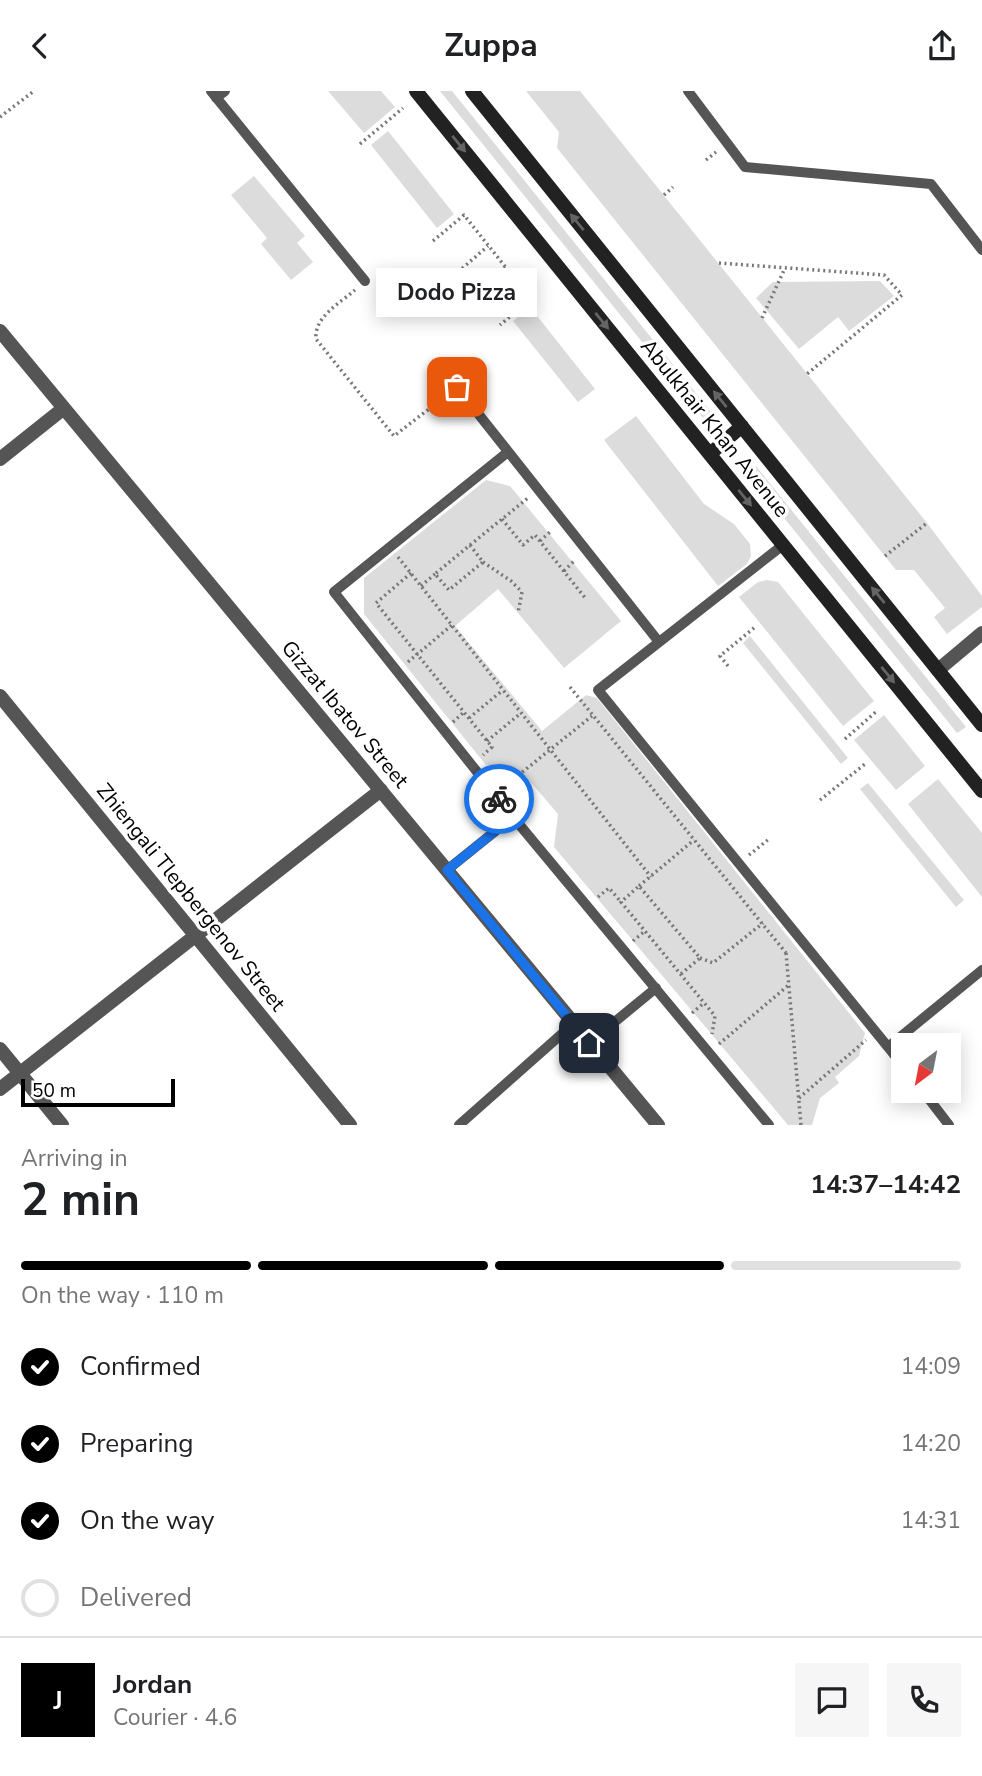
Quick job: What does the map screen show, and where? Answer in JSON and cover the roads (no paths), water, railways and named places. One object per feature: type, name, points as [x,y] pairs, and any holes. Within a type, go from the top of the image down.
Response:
[{"type":"main road","name":"Abulkhair Khan Avenue","points":[[416,91],[982,791]]},
{"type":"main road","name":"Abulkhair Khan Avenue","points":[[472,91],[938,670],[980,718]]},
{"type":"main road","points":[[709,454],[741,426]]},
{"type":"street","name":"Gizzat Ibatov Street","points":[[0,331],[658,1125]]},
{"type":"street","points":[[0,459],[64,408]]},
{"type":"street","points":[[938,670],[982,633]]},
{"type":"street","name":"Zhiengali Tlepbergenov Street","points":[[0,696],[350,1125]]},
{"type":"street","points":[[0,1089],[381,790]]},
{"type":"street","points":[[0,1049],[62,1125]]},
{"type":"lane","points":[[688,91],[745,167],[931,184],[982,250]]},
{"type":"lane","points":[[218,93],[365,281]]},
{"type":"lane","points":[[457,387],[659,642]]},
{"type":"lane","points":[[508,452],[334,592],[495,795],[769,1125]]},
{"type":"lane","points":[[783,545],[597,691],[891,1051]]},
{"type":"lane","points":[[447,870],[513,817]]},
{"type":"lane","points":[[888,1047],[982,970]]},
{"type":"lane","points":[[589,1043],[656,988]]},
{"type":"lane","points":[[459,1125],[573,1024]]},
{"type":"lane","points":[[932,1103],[949,1125]]},
{"type":"place","name":"Dodo Pizza","points":[[457,387]]}]
